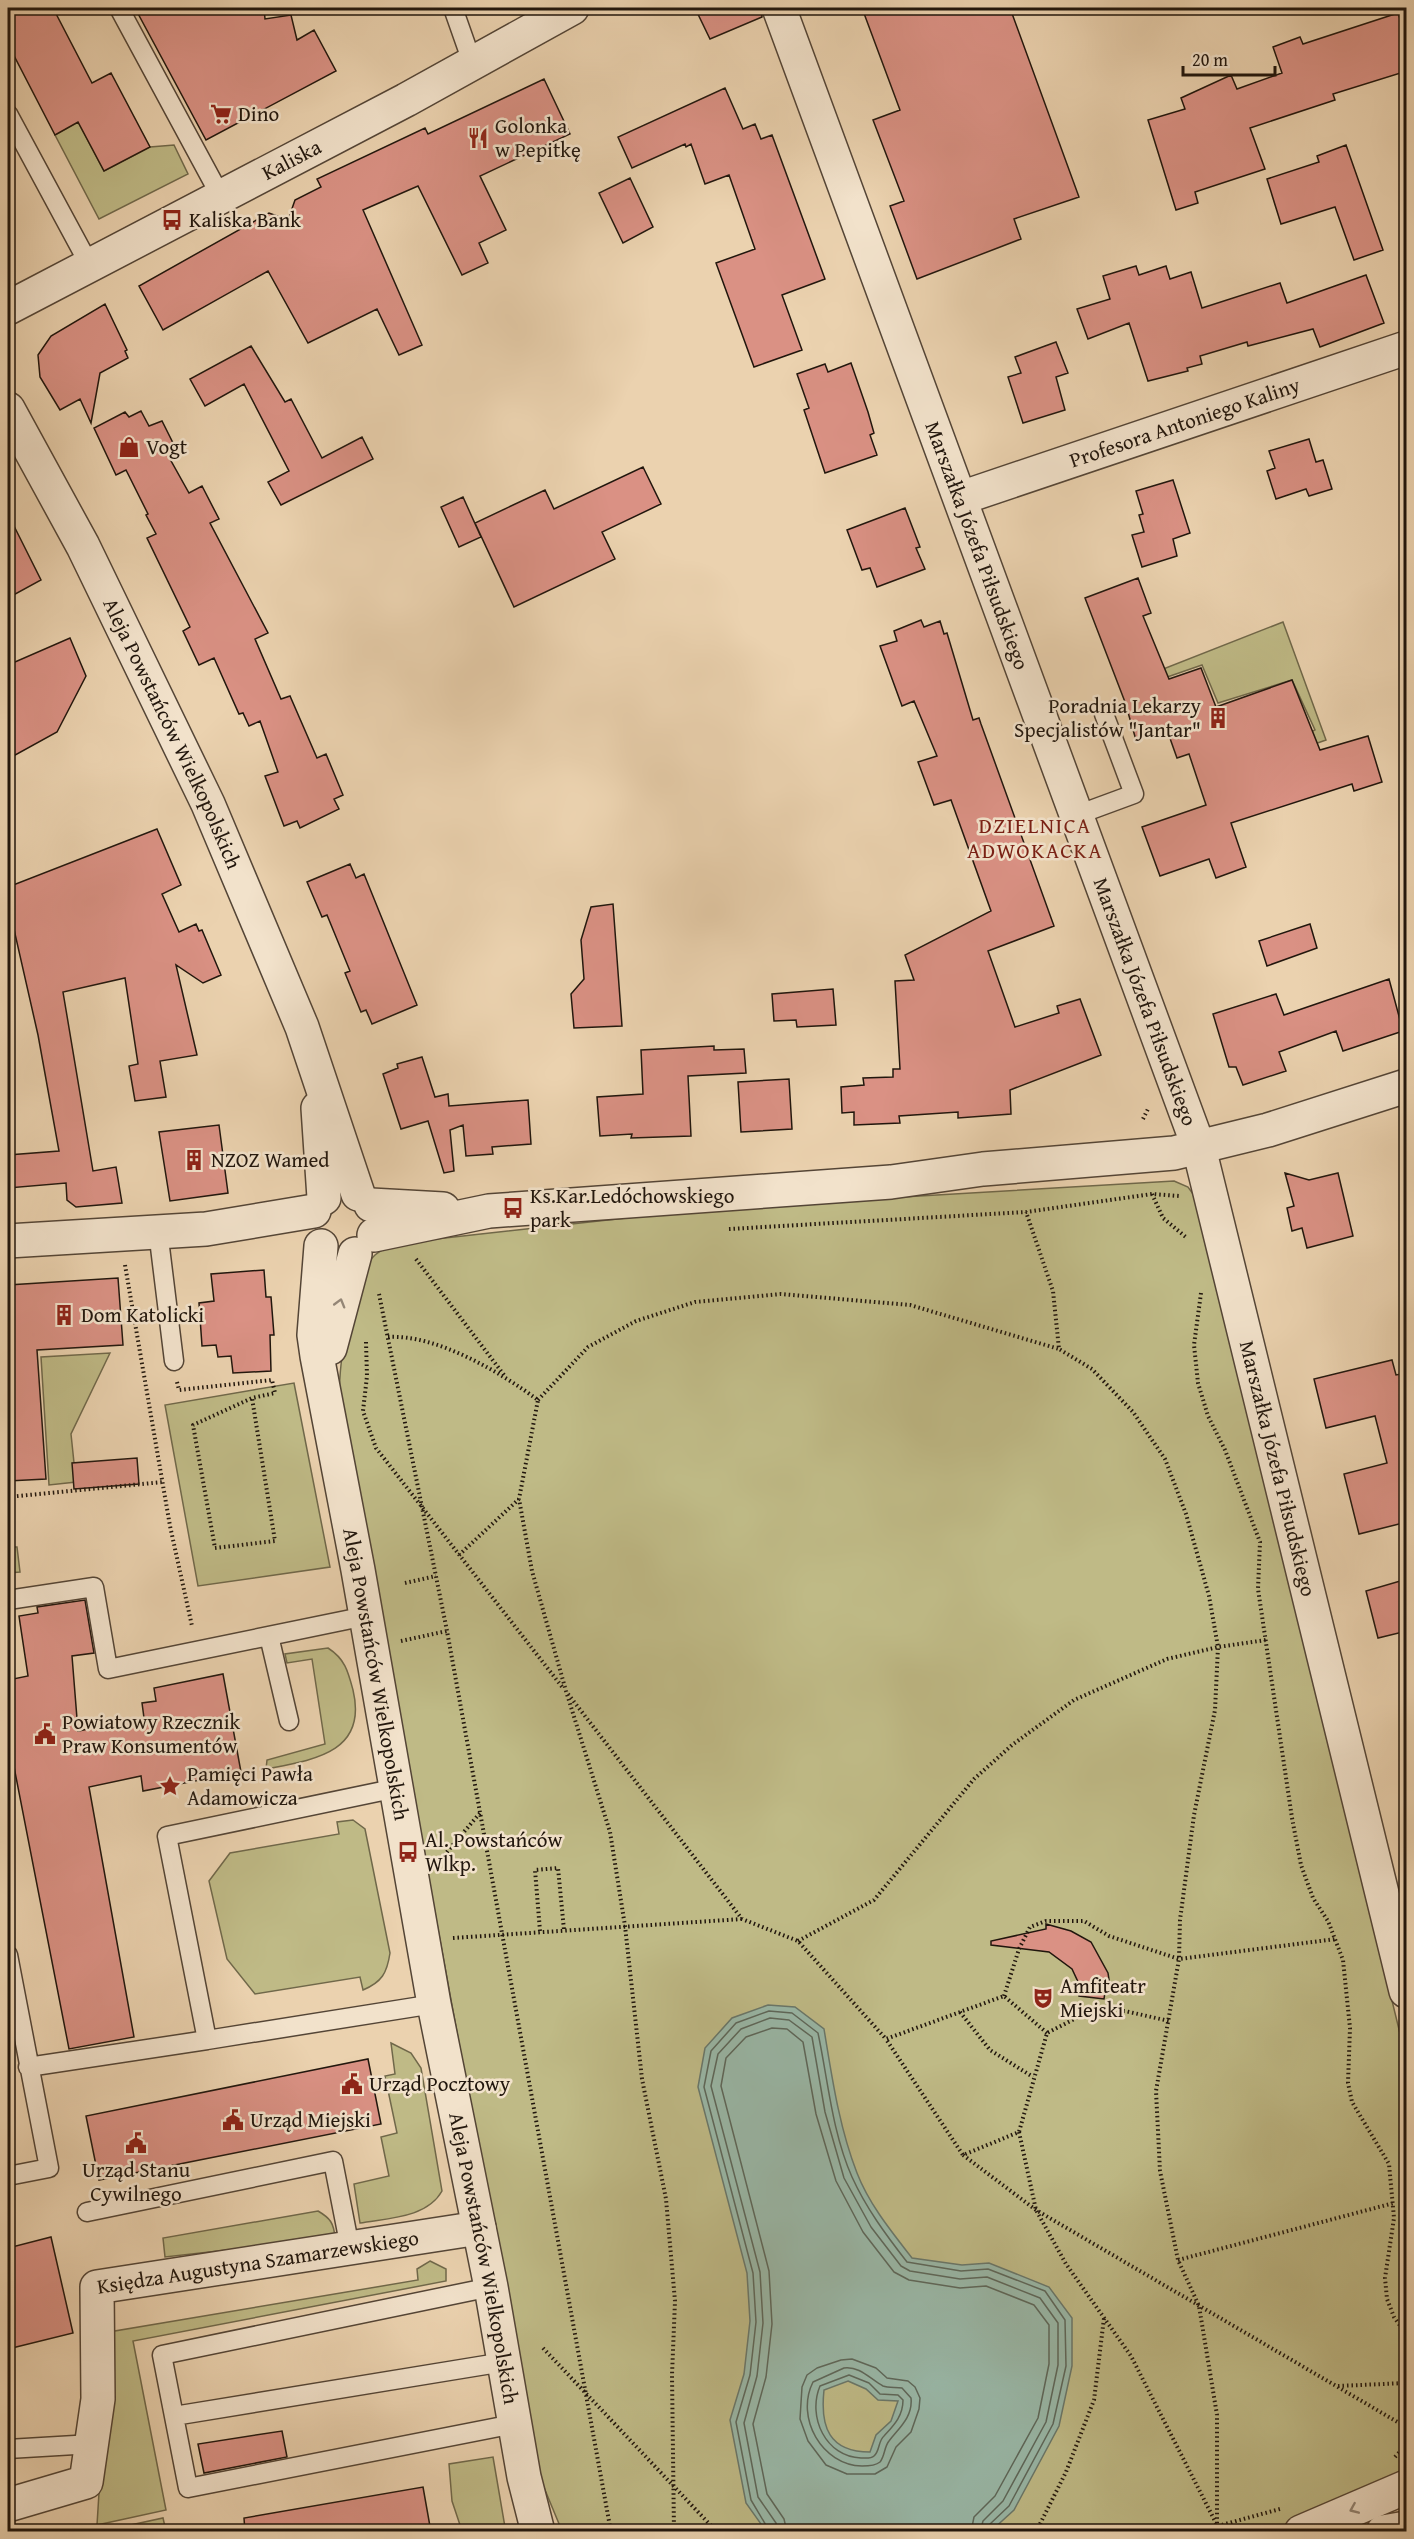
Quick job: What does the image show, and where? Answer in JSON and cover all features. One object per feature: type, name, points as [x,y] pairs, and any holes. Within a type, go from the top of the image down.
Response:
[{"type":"street","name":"Kaliska","points":[[8,308],[220,195],[406,100],[572,8]]},
{"type":"street","name":"Marszałka Józefa Piłsudskiego","points":[[779,8],[1199,1148],[1407,1991]]},
{"type":"street","name":"Profesora Antoniego Kaliny","points":[[961,498],[1407,348]]},
{"type":"street","name":"Aleja Powstańców Wielkopolskich","points":[[8,409],[83,546],[208,804],[302,1027],[316,1068],[364,1222],[333,1329],[324,1381]]},
{"type":"street","name":"Aleja Powstańców Wielkopolskich","points":[[316,1068],[319,1223],[314,1335],[369,1631],[434,2004],[491,2287],[524,2477],[538,2532]]},
{"type":"street","points":[[319,1223],[337,1254],[364,1222],[891,1182],[983,1169],[1126,1158],[1199,1148],[1407,1086]]},
{"type":"street","points":[[319,1223],[340,1191],[364,1222]]},
{"type":"street","points":[[8,1241],[319,1223]]},
{"type":"street","name":"Księdza Augustyna Szamarzewskiego","points":[[8,2505],[86,2482],[98,2399],[97,2287],[479,2228]]},
{"type":"street","points":[[1301,2532],[1407,2487]]},
{"type":"street","points":[[1383,2532],[1407,2528]]},
{"type":"lane","points":[[119,8],[220,195]]},
{"type":"lane","points":[[453,8],[472,62]]},
{"type":"lane","points":[[8,114],[89,264]]},
{"type":"lane","points":[[1077,815],[1134,794],[1104,714]]},
{"type":"lane","points":[[158,1231],[174,1361]]},
{"type":"lane","points":[[8,1600],[94,1587],[108,1669],[268,1636],[369,1631]]},
{"type":"lane","points":[[268,1636],[289,1721]]},
{"type":"lane","points":[[207,2040],[167,1836],[397,1788]]},
{"type":"lane","points":[[8,1955],[49,2168],[8,2176]]},
{"type":"lane","points":[[28,2067],[434,2004]]},
{"type":"lane","points":[[87,2212],[333,2161],[350,2248]]},
{"type":"lane","points":[[491,2287],[162,2355],[188,2488],[514,2424]]},
{"type":"lane","points":[[174,2416],[504,2362]]},
{"type":"lane","points":[[8,2450],[92,2444]]},
{"type":"path","points":[[718,1229],[1026,1212],[1152,1194],[1186,1197],[1194,1212],[1215,1208]]},
{"type":"path","points":[[1152,1194],[1163,1218],[1191,1242]]},
{"type":"path","points":[[1026,1212],[1053,1291],[1059,1349]]},
{"type":"path","points":[[414,1257],[506,1377]]},
{"type":"path","points":[[124,1260],[163,1482],[197,1650]]},
{"type":"path","points":[[379,1291],[447,1631],[611,2532]]},
{"type":"path","points":[[1201,1291],[1194,1345],[1198,1383],[1208,1416],[1225,1450],[1260,1542],[1257,1577],[1277,1722],[1301,1865],[1313,1898],[1336,1939],[1343,1960],[1349,2000],[1347,2067],[1350,2092],[1360,2117],[1389,2164],[1394,2203],[1392,2245],[1385,2278],[1387,2299],[1394,2317],[1407,2334]]},
{"type":"path","points":[[674,2532],[672,2485],[675,2301],[666,2199],[642,2079],[626,1926],[610,1832],[566,1692],[532,1571],[519,1499],[538,1400],[588,1347],[636,1321],[695,1302],[781,1294],[910,1305],[1059,1349],[1092,1369],[1133,1412],[1165,1459],[1186,1514],[1209,1596],[1218,1647],[1215,1710],[1194,1815],[1180,1920],[1179,1959],[1169,2021],[1156,2091],[1160,2171],[1178,2260],[1199,2306],[1217,2415],[1217,2525],[1131,2356],[1066,2264],[1036,2211],[1019,2132],[1047,2032],[1094,2009],[1125,2011],[1169,2021]]},
{"type":"path","points":[[388,1337],[405,1336],[432,1344],[506,1377],[538,1400]]},
{"type":"path","points":[[366,1341],[367,1376],[363,1412],[376,1448],[742,1919]]},
{"type":"path","points":[[174,1361],[179,1390],[272,1380],[275,1393],[252,1398],[193,1425],[215,1548],[275,1541],[252,1398]]},
{"type":"path","points":[[8,1497],[163,1482]]},
{"type":"path","points":[[459,1555],[519,1499]]},
{"type":"path","points":[[405,1583],[436,1576]]},
{"type":"path","points":[[369,1631],[447,1631]]},
{"type":"path","points":[[798,1941],[874,1900],[974,1779],[1012,1745],[1074,1700],[1167,1659],[1218,1647],[1266,1640]]},
{"type":"path","points":[[435,1867],[480,1813]]},
{"type":"path","points":[[540,1931],[535,1870],[558,1868],[564,1930]]},
{"type":"path","points":[[447,1930],[449,1939],[502,1933],[742,1919],[798,1941],[886,2039],[963,2155],[1036,2211],[1407,2427]]},
{"type":"path","points":[[1004,1996],[1019,1949],[1030,1927],[1046,1921],[1084,1921],[1109,1936],[1179,1959],[1336,1939]]},
{"type":"path","points":[[886,2039],[1004,1996]]},
{"type":"path","points":[[1004,1996],[1047,2032]]},
{"type":"path","points":[[960,2012],[990,2050],[1033,2077]]},
{"type":"path","points":[[963,2155],[1019,2132]]},
{"type":"path","points":[[1178,2260],[1394,2203]]},
{"type":"path","points":[[1036,2532],[1066,2472],[1094,2400],[1104,2318]]},
{"type":"path","points":[[543,2348],[717,2532]]},
{"type":"path","points":[[1337,2386],[1407,2383]]},
{"type":"shaded area","points":[[78,122],[104,171],[150,147],[174,145],[188,174],[99,219],[55,135]]},
{"type":"shaded area","points":[[1283,622],[1326,740],[1309,746],[1304,735],[1315,730],[1292,680],[1218,703],[1202,665],[1150,683],[1148,675]]},
{"type":"shaded area","points":[[1174,1181],[1188,1187],[1196,1198],[1406,2058],[1406,2478],[1269,2531],[562,2531],[538,2473],[339,1391],[344,1339],[358,1282],[375,1255],[387,1248],[409,1242],[717,1208]]},
{"type":"shaded area","points":[[110,1353],[71,1434],[76,1482],[49,1485],[41,1357]]},
{"type":"shaded area","points":[[294,1383],[330,1567],[198,1586],[165,1405]]},
{"type":"shaded area","points":[[8,1547],[17,1547],[20,1572],[8,1573]]},
{"type":"shaded area","points":[[328,1648],[345,1666],[353,1690],[355,1711],[352,1728],[333,1750],[302,1762],[266,1769],[267,1760],[325,1744],[312,1659],[287,1663],[285,1654]]},
{"type":"shaded area","points":[[353,1820],[365,1829],[390,1953],[385,1971],[375,1984],[363,1990],[360,1977],[255,1994],[227,1959],[209,1881],[230,1853],[339,1834],[337,1822]]},
{"type":"shaded area","points":[[391,2043],[411,2053],[421,2068],[442,2191],[427,2207],[417,2212],[360,2223],[354,2184],[389,2176],[381,2137],[397,2133],[385,2076],[395,2074]]},
{"type":"shaded area","points":[[318,2211],[331,2222],[335,2238],[165,2257],[163,2238]]},
{"type":"shaded area","points":[[430,2261],[446,2269],[446,2281],[133,2341],[166,2510],[97,2525],[109,2332],[418,2280],[417,2269]]},
{"type":"shaded area","points":[[493,2457],[505,2527],[462,2531],[452,2501],[449,2464]]},
{"type":"shaded area","points":[[163,2518],[166,2531],[103,2531]]},
{"type":"water","points":[[768,2005],[795,2007],[824,2029],[841,2120],[857,2173],[874,2206],[912,2258],[962,2265],[989,2263],[1049,2287],[1072,2318],[1072,2366],[1059,2426],[1014,2510],[991,2531],[766,2531],[746,2503],[730,2420],[744,2374],[750,2321],[747,2273],[698,2087],[705,2048],[732,2018]],"holes":[[[848,2381],[866,2389],[878,2400],[898,2401],[891,2421],[876,2435],[870,2452],[845,2448],[836,2442],[826,2426],[823,2403],[824,2390]]]},
{"type":"building","points":[[25,8],[53,8],[92,83],[111,73],[150,147],[104,171],[78,122],[55,135],[8,44],[8,17]]},
{"type":"building","points":[[135,8],[264,8],[265,19],[291,15],[297,40],[314,30],[336,71],[206,140]]},
{"type":"building","points":[[695,8],[761,8],[762,17],[710,39]]},
{"type":"building","points":[[862,8],[1010,8],[1079,197],[1014,219],[1021,239],[917,279],[890,206],[904,201],[873,120],[900,110]]},
{"type":"building","points":[[1398,13],[1407,39],[1407,71],[1333,94],[1335,100],[1250,128],[1265,169],[1195,192],[1198,203],[1176,210],[1148,120],[1185,109],[1181,98],[1231,75],[1237,89],[1282,73],[1273,47],[1300,37],[1303,44]]},
{"type":"building","points":[[544,79],[570,134],[480,176],[506,230],[479,243],[488,263],[462,275],[418,186],[363,210],[422,345],[399,355],[377,309],[308,343],[268,271],[163,330],[139,286],[269,213],[288,220],[295,200],[321,187],[317,179],[425,128],[428,134]]},
{"type":"building","points":[[725,88],[743,129],[755,124],[761,139],[772,135],[825,279],[782,295],[802,350],[754,367],[716,263],[755,249],[729,175],[705,184],[691,144],[686,147],[685,144],[632,168],[618,137]]},
{"type":"building","points":[[1346,145],[1383,250],[1354,260],[1335,207],[1281,224],[1267,179],[1319,162],[1317,156]]},
{"type":"building","points":[[630,178],[653,227],[623,243],[599,193]]},
{"type":"building","points":[[1136,266],[1139,275],[1166,266],[1170,279],[1191,272],[1202,308],[1280,283],[1287,303],[1366,275],[1384,323],[1320,347],[1313,329],[1248,346],[1247,342],[1200,356],[1202,364],[1187,368],[1188,371],[1148,381],[1129,323],[1088,339],[1077,309],[1110,299],[1103,276]]},
{"type":"building","points":[[105,304],[127,350],[125,351],[128,358],[100,373],[91,423],[80,399],[60,410],[40,377],[38,355],[51,336]]},
{"type":"building","points":[[1056,342],[1068,373],[1056,377],[1065,410],[1023,423],[1008,377],[1021,373],[1015,357]]},
{"type":"building","points":[[251,346],[285,402],[291,399],[322,458],[362,437],[373,459],[281,505],[268,482],[289,471],[244,384],[205,406],[190,379]]},
{"type":"building","points":[[851,363],[874,433],[870,435],[877,455],[825,473],[804,410],[809,408],[797,374],[825,364],[828,372]]},
{"type":"building","points":[[141,411],[149,426],[162,421],[174,445],[165,450],[189,493],[202,486],[219,519],[210,523],[268,633],[255,639],[281,699],[290,696],[317,758],[326,754],[343,795],[334,799],[339,809],[300,828],[297,821],[284,826],[265,776],[278,772],[260,721],[249,726],[243,713],[239,714],[214,658],[199,665],[183,631],[190,627],[147,538],[156,534],[146,515],[148,514],[126,470],[116,475],[94,428],[125,412],[129,417]]},
{"type":"building","points":[[1309,439],[1316,462],[1323,460],[1332,489],[1309,496],[1306,489],[1276,499],[1267,471],[1275,468],[1269,451]]},
{"type":"building","points":[[643,467],[661,504],[602,532],[615,559],[514,607],[475,523],[545,490],[554,509]]},
{"type":"building","points":[[1173,480],[1190,533],[1173,539],[1177,556],[1142,567],[1132,535],[1144,532],[1139,515],[1143,514],[1136,491]]},
{"type":"building","points":[[463,497],[481,537],[459,547],[441,507]]},
{"type":"building","points":[[905,508],[920,547],[916,548],[925,569],[877,587],[870,568],[862,570],[847,530]]},
{"type":"building","points":[[8,514],[41,580],[8,598]]},
{"type":"building","points":[[1138,578],[1151,613],[1143,616],[1169,679],[1201,668],[1216,707],[1292,680],[1320,750],[1368,736],[1382,782],[1354,791],[1352,784],[1231,823],[1246,867],[1216,878],[1209,859],[1160,876],[1142,827],[1206,805],[1189,754],[1177,758],[1167,730],[1136,740],[1125,702],[1085,598]]},
{"type":"building","points":[[921,620],[924,627],[940,621],[944,634],[947,633],[973,720],[979,718],[1054,926],[988,951],[1015,1027],[1059,1013],[1057,1006],[1080,999],[1101,1055],[1010,1090],[1011,1114],[958,1118],[958,1112],[899,1116],[900,1123],[854,1125],[854,1112],[842,1113],[841,1087],[864,1085],[863,1078],[893,1077],[893,1069],[900,1069],[895,981],[914,980],[905,955],[991,911],[951,800],[934,805],[918,762],[937,756],[914,701],[902,706],[880,646],[897,641],[894,631]]},
{"type":"building","points":[[70,638],[86,676],[57,732],[8,759],[8,665]]},
{"type":"building","points":[[157,829],[181,885],[162,894],[179,932],[196,924],[199,931],[202,930],[221,975],[203,983],[176,965],[197,1055],[160,1061],[166,1097],[135,1101],[129,1066],[138,1064],[125,978],[63,992],[93,1171],[116,1167],[122,1203],[76,1207],[67,1200],[66,1183],[8,1188],[8,1155],[59,1151],[38,1035],[8,903],[8,887]]},
{"type":"building","points":[[350,864],[356,878],[364,874],[417,1005],[372,1024],[366,1010],[361,1012],[345,973],[350,971],[327,915],[322,917],[307,882]]},
{"type":"building","points":[[613,904],[622,1026],[574,1028],[571,994],[584,979],[581,940],[591,907]]},
{"type":"building","points":[[1310,924],[1317,948],[1267,966],[1259,941]]},
{"type":"building","points":[[1389,979],[1403,1031],[1343,1051],[1336,1031],[1279,1052],[1286,1071],[1243,1085],[1236,1067],[1229,1067],[1213,1014],[1276,994],[1284,1015]]},
{"type":"building","points":[[833,989],[836,1025],[797,1027],[796,1020],[774,1021],[772,994]]},
{"type":"building","points":[[714,1046],[714,1050],[744,1049],[746,1073],[688,1076],[691,1136],[631,1138],[632,1134],[600,1136],[597,1097],[643,1094],[641,1050]]},
{"type":"building","points":[[422,1057],[435,1097],[448,1094],[449,1106],[528,1100],[531,1144],[492,1147],[493,1154],[466,1156],[463,1125],[450,1130],[454,1171],[444,1173],[428,1121],[401,1129],[383,1074],[398,1068],[397,1064]]},
{"type":"building","points":[[789,1079],[792,1129],[741,1132],[738,1082]]},
{"type":"building","name":"NZOZ Wamed","points":[[219,1125],[228,1193],[170,1201],[159,1132]]},
{"type":"building","points":[[1285,1173],[1309,1180],[1338,1173],[1353,1236],[1307,1248],[1302,1228],[1292,1231],[1287,1208],[1294,1206]]},
{"type":"building","points":[[264,1270],[266,1297],[271,1297],[274,1335],[270,1335],[271,1371],[233,1373],[231,1356],[218,1357],[216,1345],[202,1346],[199,1303],[214,1301],[211,1274]]},
{"type":"building","name":"Dom Katolicki","points":[[118,1278],[123,1345],[37,1350],[46,1479],[8,1481],[8,1285]]},
{"type":"building","points":[[1392,1360],[1396,1375],[1407,1373],[1407,1522],[1359,1534],[1344,1474],[1387,1463],[1375,1416],[1326,1428],[1314,1379]]},
{"type":"building","points":[[137,1458],[139,1484],[74,1489],[72,1463]]},
{"type":"building","points":[[1407,1579],[1407,1631],[1378,1638],[1366,1591]]},
{"type":"building","points":[[85,1600],[94,1653],[72,1656],[78,1731],[144,1718],[142,1703],[156,1701],[154,1688],[223,1674],[241,1772],[143,1791],[141,1776],[89,1787],[134,2037],[69,2049],[8,1736],[8,1680],[28,1676],[19,1616],[38,1613],[37,1607]]},
{"type":"building","points":[[1046,1924],[1071,1931],[1091,1942],[1108,1973],[1110,1986],[1106,1986],[1104,1999],[1079,1996],[1079,1984],[1072,1969],[1049,1952],[991,1945],[991,1941],[1046,1929]]},
{"type":"building","name":"Urząd Miejski","points":[[368,2059],[381,2124],[99,2180],[86,2116]]},
{"type":"building","points":[[51,2237],[73,2333],[8,2349],[8,2248]]},
{"type":"building","points":[[282,2431],[287,2457],[204,2473],[198,2444]]},
{"type":"building","points":[[423,2487],[431,2532],[245,2532],[244,2518]]},
{"type":"place","name":"Dino","points":[[221,114]]},
{"type":"place","name":"Golonka w Pepitkę","points":[[478,138]]},
{"type":"place","name":"Kaliska Bank","points":[[172,220]]},
{"type":"place","name":"Vogt","points":[[129,447]]},
{"type":"place","name":"Poradnia Lekarzy Specjalistów \"Jantar\"","points":[[1218,718]]},
{"type":"place","name":"NZOZ Wamed","points":[[194,1160]]},
{"type":"place","name":"Ks.Kar.Ledóchowskiego park","points":[[513,1208]]},
{"type":"place","name":"Dom Katolicki","points":[[64,1315]]},
{"type":"place","name":"Powiatowy Rzecznik Praw Konsumentów","points":[[45,1734]]},
{"type":"place","name":"Pamięci Pawła Adamowicza","points":[[170,1786]]},
{"type":"place","name":"Al. Powstańców Wlkp.","points":[[408,1852]]},
{"type":"place","name":"Amfiteatr Miejski","points":[[1043,1998]]},
{"type":"place","name":"Urząd Pocztowy","points":[[352,2084]]},
{"type":"place","name":"Urząd Miejski","points":[[233,2120]]},
{"type":"place","name":"Urząd Stanu Cywilnego","points":[[136,2143]]},
{"type":"district","name":"DZIELNICA ADWOKACKA","points":[[1035,838]]}]
